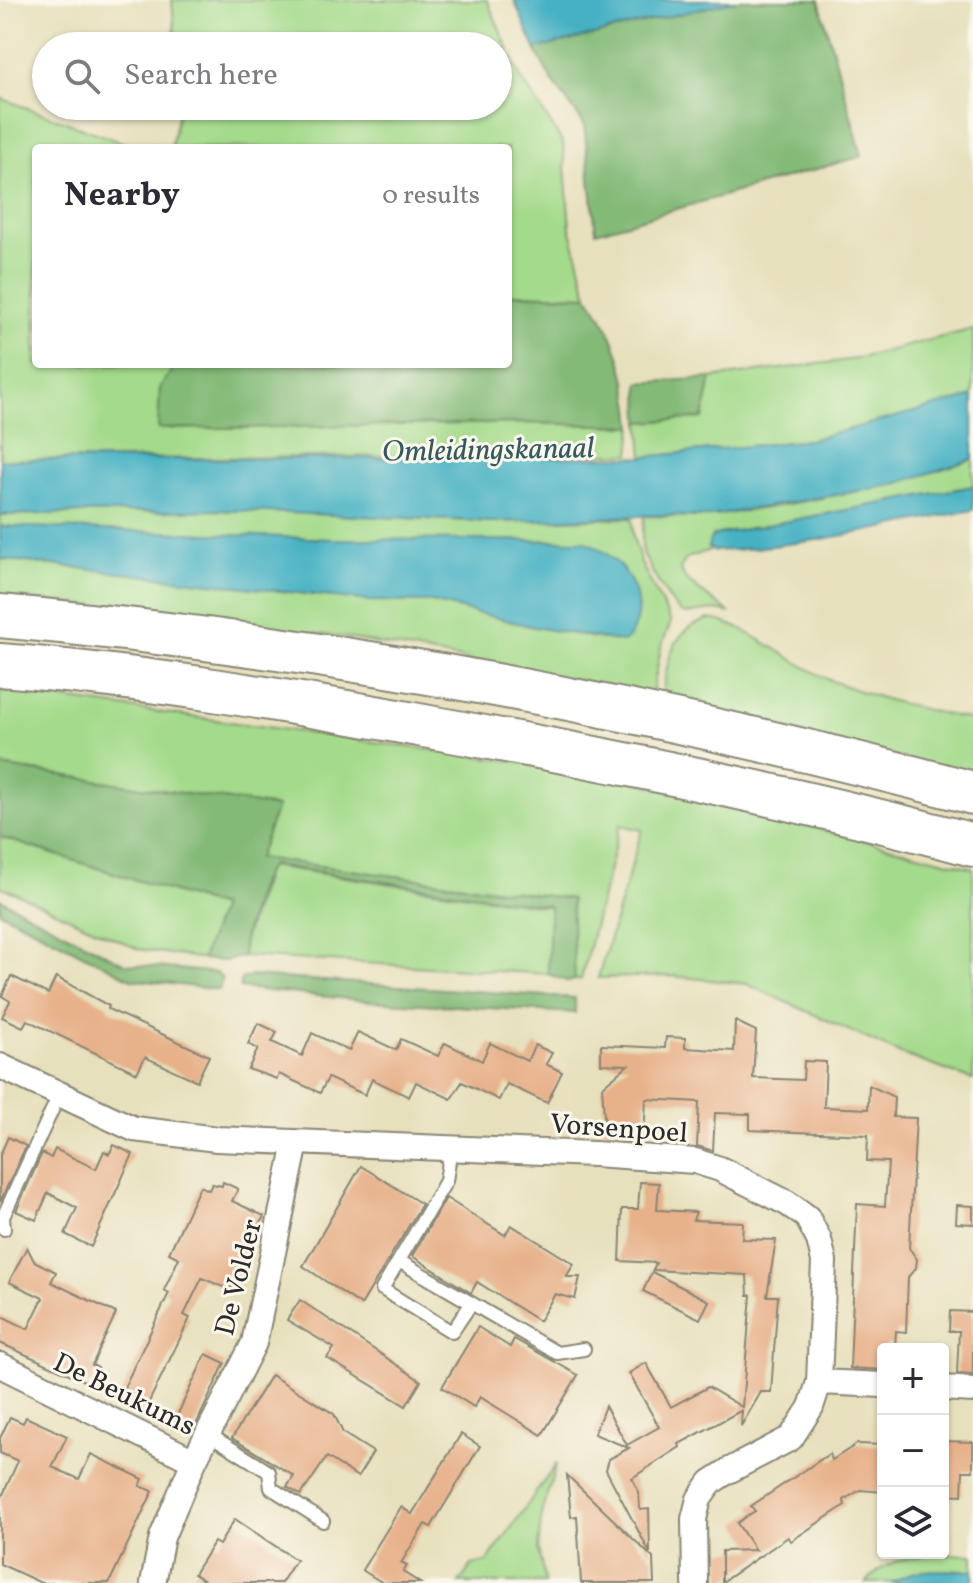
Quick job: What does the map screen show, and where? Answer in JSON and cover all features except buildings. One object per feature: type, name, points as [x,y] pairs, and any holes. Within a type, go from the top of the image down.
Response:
[{"type":"highway","points":[[0,616],[203,636],[339,656],[601,704],[973,793]]},
{"type":"highway","points":[[0,665],[200,686],[598,757],[875,819],[973,845]]},
{"type":"street","name":"Vorsenpoel","points":[[0,1066],[134,1129],[168,1135],[296,1143],[695,1161],[720,1169],[787,1203],[807,1217],[819,1240],[824,1261],[819,1382],[806,1419],[791,1438],[711,1482],[699,1499],[694,1519],[695,1583]]},
{"type":"street","name":"De Volder","points":[[194,1461],[210,1435],[254,1343],[296,1143]]},
{"type":"street","name":"De Beukums","points":[[0,1365],[194,1461],[162,1537],[153,1583]]},
{"type":"street","points":[[819,1382],[877,1385]]},
{"type":"street","points":[[949,1388],[973,1390]]},
{"type":"lane","points":[[4,1229],[3,1217],[59,1095]]},
{"type":"lane","points":[[451,1148],[446,1181],[382,1289],[452,1332],[471,1304]]},
{"type":"lane","points":[[399,1261],[557,1353],[584,1349]]},
{"type":"lane","points":[[210,1435],[269,1472],[271,1488],[323,1521]]},
{"type":"green space","points":[[172,0],[487,0],[501,32],[175,32]]},
{"type":"green space","points":[[737,0],[819,0],[862,156],[596,232],[584,124],[551,79],[535,49]]},
{"type":"green space","points":[[512,57],[521,78],[563,143],[570,227],[588,296],[512,294],[512,144],[172,144],[176,120],[512,120]]},
{"type":"green space","points":[[0,98],[32,110],[32,120],[60,120],[126,144],[32,144],[32,368],[174,368],[160,387],[159,429],[525,423],[633,426],[630,454],[0,460]]},
{"type":"green space","points":[[512,294],[588,296],[606,325],[620,357],[633,426],[525,423],[158,429],[160,387],[174,368],[512,368]]},
{"type":"green space","points":[[973,329],[973,396],[809,440],[643,457],[640,422],[703,418],[711,378],[856,359]]},
{"type":"green space","points":[[711,378],[703,418],[640,422],[639,383]]},
{"type":"green space","points":[[973,459],[973,486],[713,535],[710,550],[687,558],[680,568],[686,580],[730,613],[713,610],[682,612],[661,586],[642,548],[644,516],[706,517],[768,508],[892,485]]},
{"type":"green space","points":[[218,510],[497,522],[632,518],[633,537],[641,563],[671,622],[661,647],[652,694],[347,638],[212,618],[0,596],[0,559],[369,601],[432,602],[534,627],[602,639],[629,638],[635,623],[636,609],[628,580],[609,557],[584,541],[333,539],[0,526],[0,515]]},
{"type":"green space","points":[[709,619],[737,627],[816,673],[847,687],[973,720],[973,776],[661,700],[677,640],[695,625]]},
{"type":"green space","points":[[0,690],[604,774],[973,868],[973,1080],[901,1054],[747,984],[673,976],[598,978],[642,830],[620,825],[581,979],[575,980],[570,899],[258,858],[276,807],[0,766]]},
{"type":"green space","points":[[0,766],[277,807],[258,858],[571,899],[575,980],[569,982],[548,974],[550,906],[272,865],[253,907],[243,956],[226,961],[202,959],[221,907],[0,837]]},
{"type":"green space","points":[[0,837],[221,907],[202,959],[138,949],[0,886]]},
{"type":"green space","points":[[268,866],[551,907],[548,974],[243,956],[242,947]]},
{"type":"green space","points":[[0,899],[125,964],[217,973],[222,979],[219,990],[131,979],[0,912]]},
{"type":"green space","points":[[251,976],[575,998],[575,1013],[369,1001],[240,988],[241,979]]},
{"type":"green space","points":[[557,1463],[542,1510],[538,1549],[545,1583],[459,1583],[472,1565],[487,1562]]},
{"type":"green space","points":[[949,1554],[973,1555],[973,1571],[933,1570],[891,1583],[866,1583],[887,1565],[904,1559],[949,1559]]},
{"type":"water","points":[[514,0],[737,0],[535,49]]},
{"type":"water","points":[[973,396],[973,459],[892,485],[706,517],[663,515],[497,522],[218,510],[0,515],[0,460],[643,457],[809,440]]},
{"type":"water","points":[[973,486],[973,510],[779,545],[714,551],[708,547],[711,537],[720,534]]},
{"type":"water","points":[[0,526],[333,539],[584,541],[606,553],[625,572],[638,607],[630,636],[623,642],[534,627],[432,602],[369,601],[0,559]]},
{"type":"water","points":[[973,1571],[973,1583],[891,1583],[911,1573]]},
{"type":"water label","name":"Omleidingskanaal","points":[[488,449]]}]
